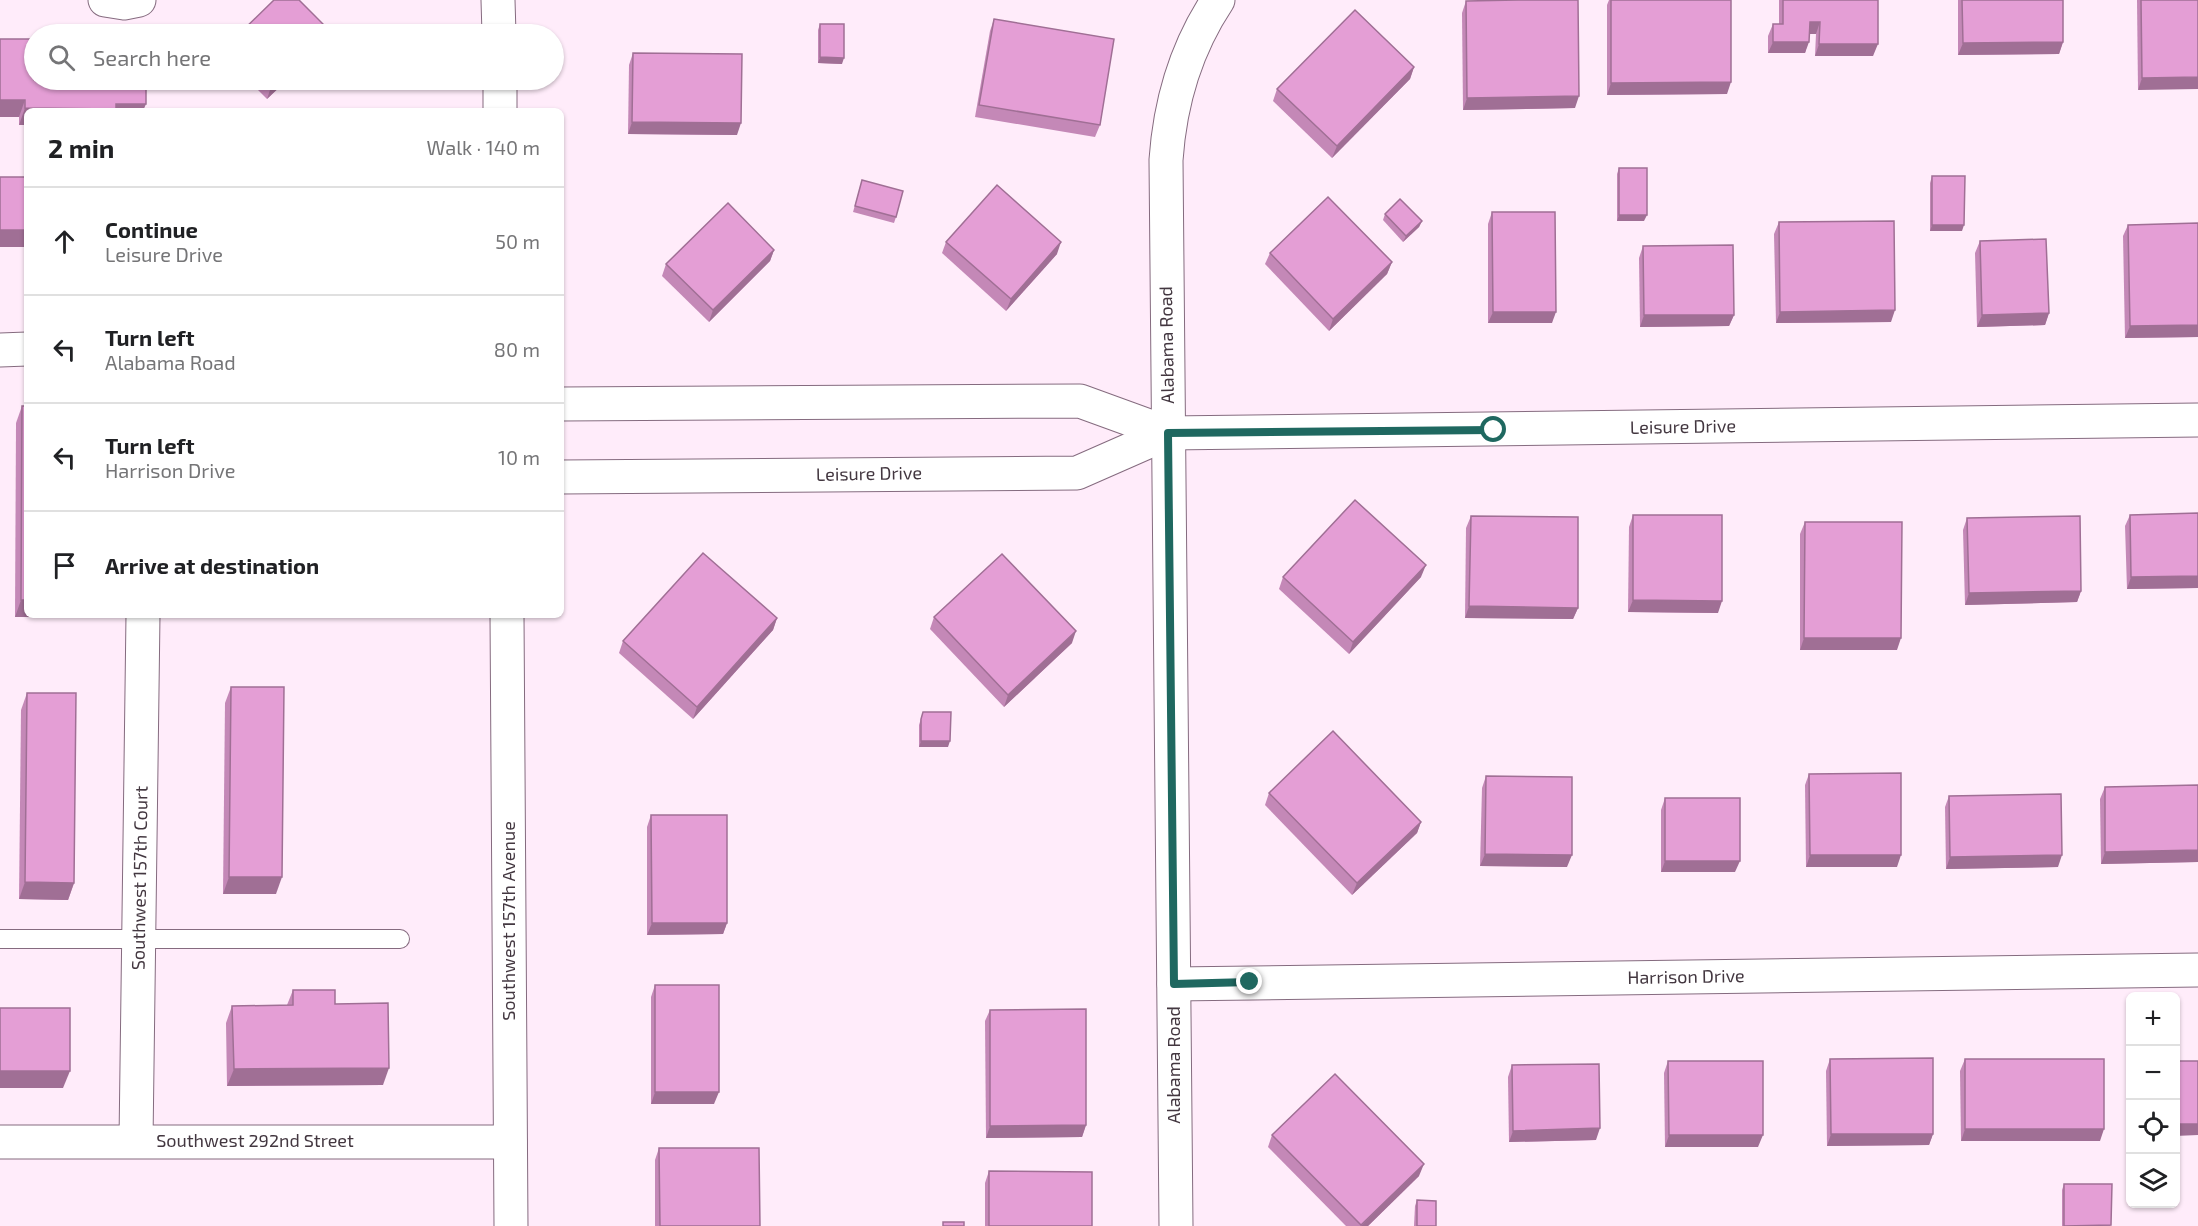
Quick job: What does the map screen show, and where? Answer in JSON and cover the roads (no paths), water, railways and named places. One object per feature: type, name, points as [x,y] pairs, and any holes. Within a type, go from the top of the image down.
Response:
[{"type":"street","points":[[105,0],[124,3],[139,0]]},
{"type":"street","points":[[498,0],[499,24]]},
{"type":"street","name":"Alabama Road","points":[[1176,1226],[1166,151],[1174,101],[1185,64],[1218,0]]},
{"type":"street","points":[[500,90],[500,108]]},
{"type":"street","points":[[0,350],[24,350]]},
{"type":"street","name":"Leisure Drive","points":[[564,404],[1080,401],[1168,433],[2198,420]]},
{"type":"street","name":"Leisure Drive","points":[[564,477],[1077,472],[1168,433]]},
{"type":"street","name":"Southwest 157th Court","points":[[136,1141],[143,618]]},
{"type":"street","name":"Southwest 157th Avenue","points":[[507,618],[511,1226]]},
{"type":"street","name":"Harrison Drive","points":[[1174,984],[2198,970]]},
{"type":"street","name":"Southwest 292nd Street","points":[[0,1142],[510,1142]]},
{"type":"lane","points":[[0,939],[400,939]]}]
